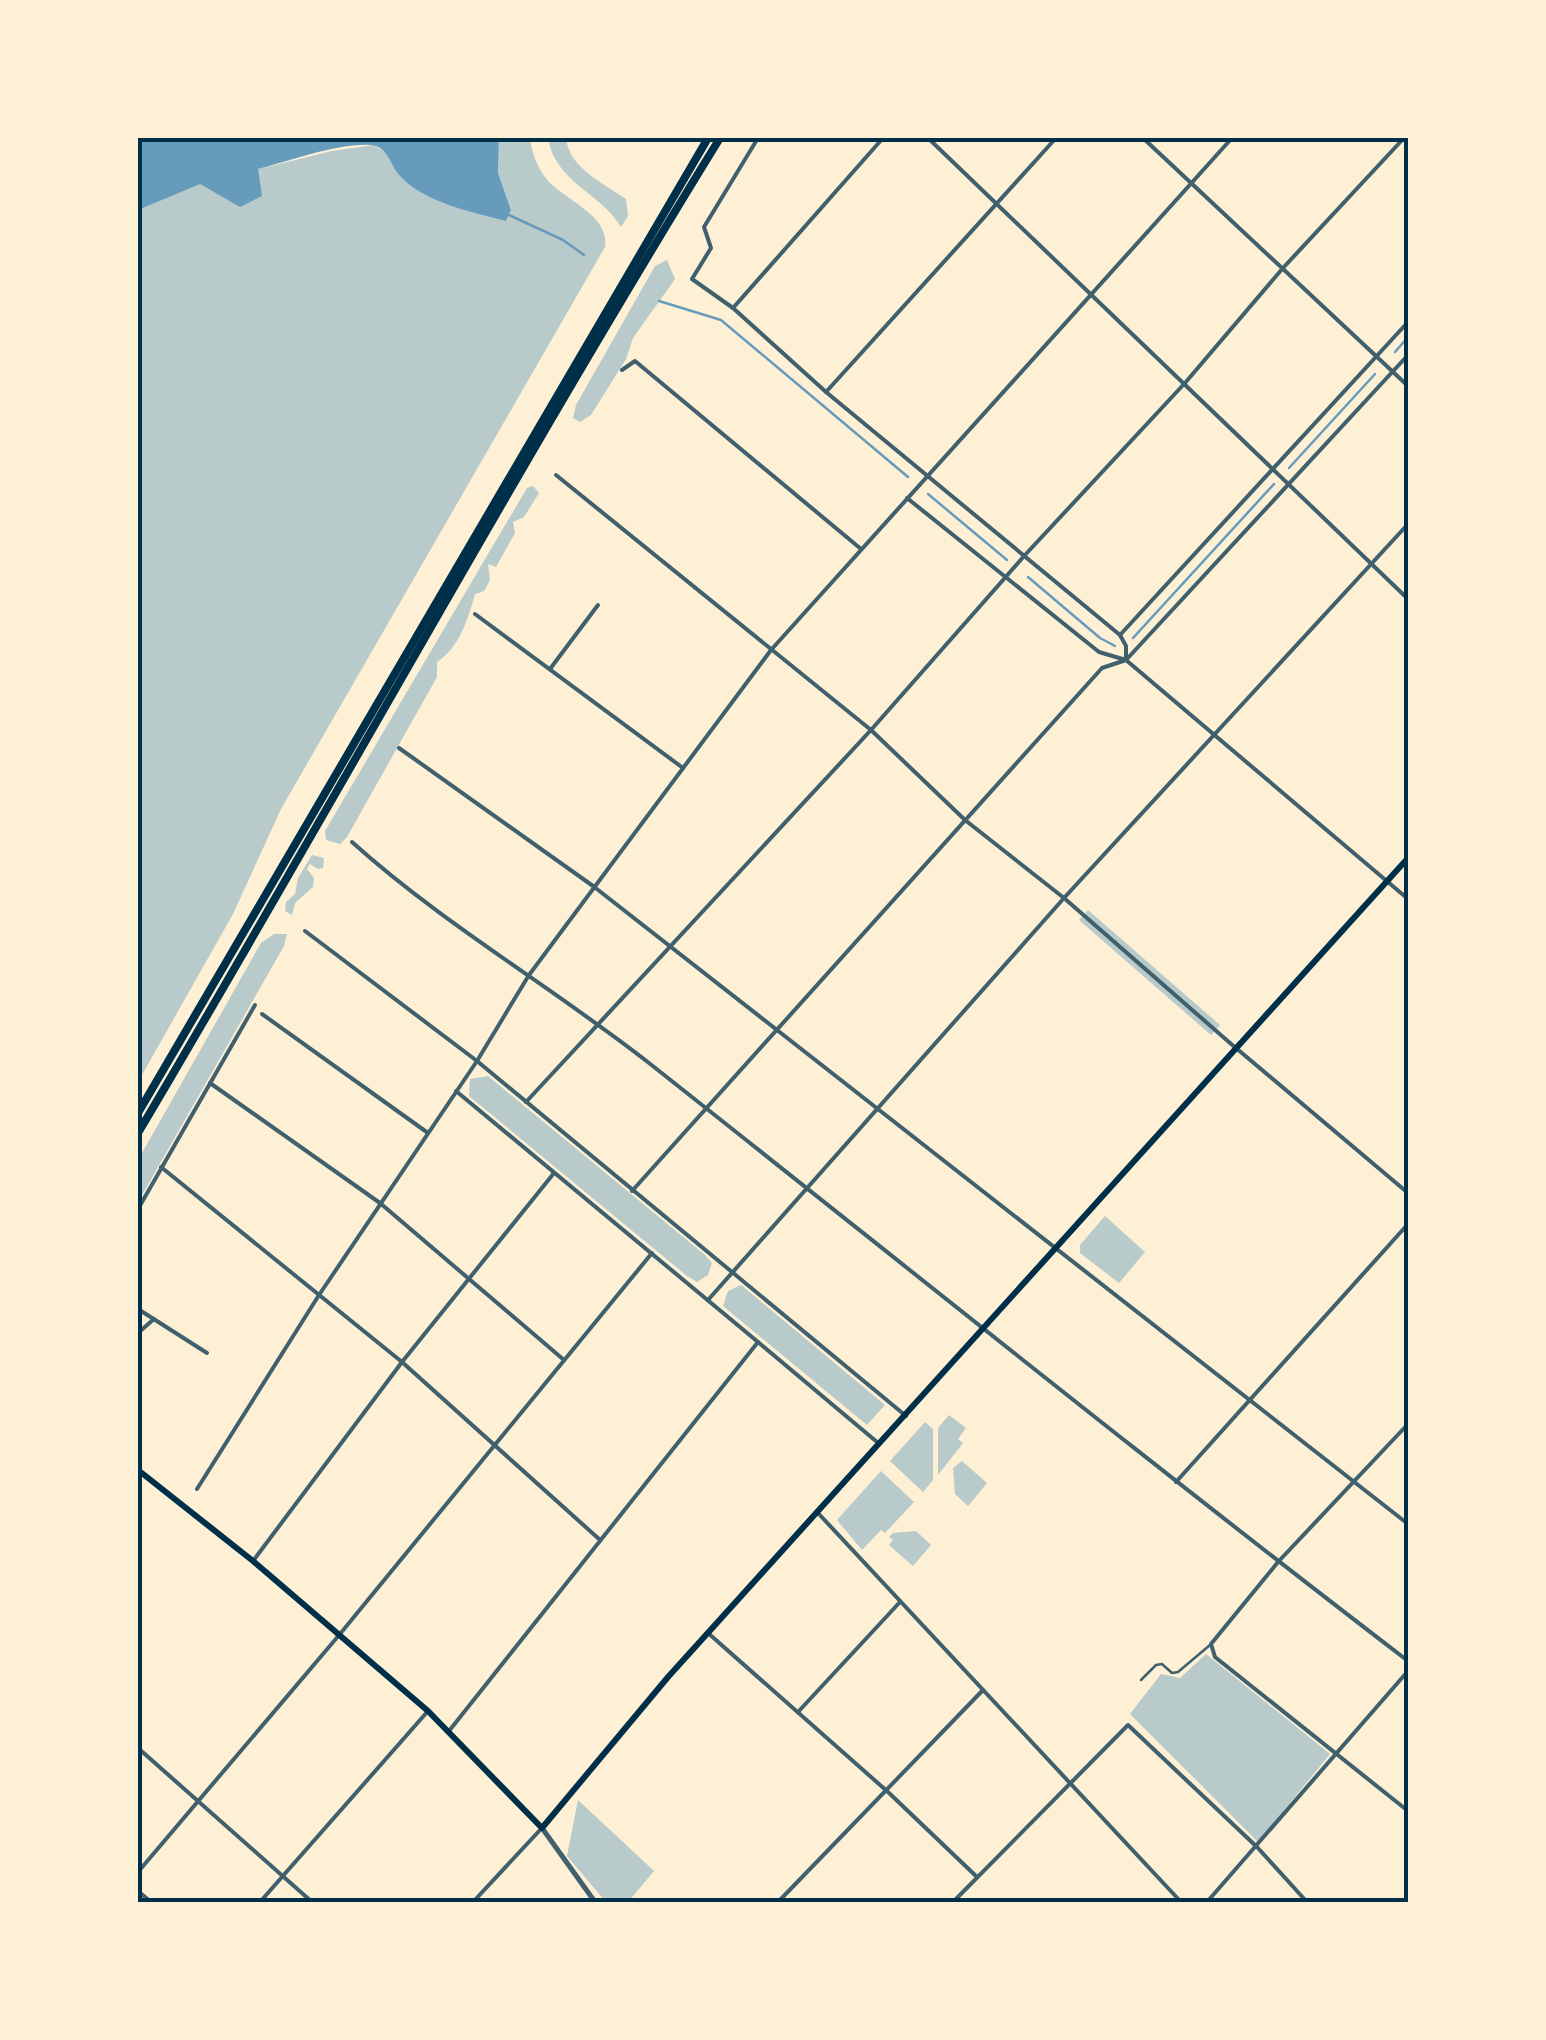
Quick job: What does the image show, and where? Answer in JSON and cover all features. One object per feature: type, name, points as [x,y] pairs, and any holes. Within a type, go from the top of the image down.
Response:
[{"type":"main road","points":[[138,1114],[708,138]]},
{"type":"main road","points":[[138,1134],[381,712],[720,138]]},
{"type":"main road","points":[[138,1470],[253,1561],[428,1711],[542,1828],[708,1632],[881,1445],[1233,1045],[1408,858]]},
{"type":"street","points":[[758,138],[704,227],[710,248],[692,278],[733,308],[826,392],[1120,635],[1126,646],[1126,660]]},
{"type":"street","points":[[733,308],[883,138]]},
{"type":"street","points":[[928,138],[1408,600]]},
{"type":"street","points":[[826,392],[1056,138]]},
{"type":"street","points":[[1143,138],[1408,386]]},
{"type":"street","points":[[197,1489],[529,975],[771,650],[1232,138]]},
{"type":"street","points":[[526,1102],[871,730],[1025,555],[1186,384],[1282,268],[1404,138]]},
{"type":"street","points":[[1120,635],[1276,470],[1408,322]]},
{"type":"street","points":[[632,1191],[1102,668],[1126,660],[1408,354]]},
{"type":"street","points":[[622,370],[634,361],[861,549]]},
{"type":"street","points":[[556,475],[871,730],[965,820],[1064,898],[1408,1193]]},
{"type":"street","points":[[908,498],[1099,652],[1126,660],[1408,899]]},
{"type":"street","points":[[708,1300],[1064,898],[1408,524]]},
{"type":"street","points":[[550,670],[598,605]]},
{"type":"street","points":[[475,614],[683,768]]},
{"type":"street","points":[[399,748],[592,886],[1408,1524]]},
{"type":"street","points":[[352,842],[385,872],[598,1023],[1408,1661]]},
{"type":"street","points":[[304,931],[477,1061],[906,1416]]},
{"type":"street","points":[[138,1209],[254,1005]]},
{"type":"street","points":[[262,1014],[428,1133]]},
{"type":"street","points":[[210,1082],[380,1203],[564,1360]]},
{"type":"street","points":[[456,1090],[881,1445]]},
{"type":"street","points":[[162,1167],[402,1362],[600,1539]]},
{"type":"street","points":[[253,1561],[402,1362],[554,1172]]},
{"type":"street","points":[[1176,1482],[1408,1224]]},
{"type":"street","points":[[138,1872],[340,1634],[652,1253]]},
{"type":"street","points":[[138,1309],[207,1354]]},
{"type":"street","points":[[138,1333],[154,1319]]},
{"type":"street","points":[[449,1732],[758,1342]]},
{"type":"street","points":[[1408,1424],[1278,1562],[1212,1644],[1215,1656],[1408,1811]]},
{"type":"street","points":[[818,1513],[1181,1902]]},
{"type":"street","points":[[798,1712],[900,1602]]},
{"type":"street","points":[[708,1632],[978,1877]]},
{"type":"street","points":[[1206,1902],[1408,1672]]},
{"type":"street","points":[[778,1902],[983,1690]]},
{"type":"street","points":[[260,1902],[428,1711]]},
{"type":"street","points":[[953,1902],[1128,1724],[1257,1847],[1307,1902]]},
{"type":"street","points":[[138,1748],[312,1902]]},
{"type":"street","points":[[473,1902],[542,1828],[595,1902]]},
{"type":"street","points":[[138,1891],[151,1902]]},
{"type":"lane","points":[[1142,1680],[1162,1664],[1172,1673],[1178,1672],[1212,1644]]},
{"type":"shaded area","points":[[499,138],[530,138],[536,162],[545,177],[601,226],[605,247],[281,809],[233,914],[138,1082],[138,210],[200,183],[373,145],[387,153],[400,176],[426,195],[506,221],[511,210],[498,173]]},
{"type":"shaded area","points":[[548,138],[566,138],[568,149],[580,166],[626,199],[628,216],[621,227],[559,166]]},
{"type":"shaded area","points":[[667,260],[675,279],[633,338],[626,359],[591,415],[580,422],[573,418],[576,405],[655,266]]},
{"type":"shaded area","points":[[533,486],[539,493],[524,517],[513,522],[515,533],[496,567],[488,564],[490,580],[484,591],[475,594],[457,641],[437,662],[437,677],[347,837],[340,844],[326,840],[325,831],[527,488]]},
{"type":"shaded area","points":[[312,855],[324,858],[323,868],[310,864],[307,869],[314,878],[313,887],[295,903],[292,915],[285,911],[286,902],[295,894],[298,878]]},
{"type":"shaded area","points":[[1088,910],[1220,1025],[1211,1035],[1079,920]]},
{"type":"shaded area","points":[[274,934],[287,934],[284,946],[138,1202],[138,1160],[261,943]]},
{"type":"shaded area","points":[[488,1076],[705,1255],[712,1263],[708,1275],[697,1282],[687,1276],[469,1096],[470,1079]]},
{"type":"shaded area","points":[[1105,1216],[1145,1252],[1119,1283],[1080,1253],[1080,1245]]},
{"type":"shaded area","points":[[741,1285],[885,1405],[867,1425],[723,1306],[728,1291]]},
{"type":"shaded area","points":[[949,1415],[966,1428],[958,1439],[963,1443],[938,1475],[938,1428]]},
{"type":"shaded area","points":[[925,1422],[933,1429],[933,1480],[923,1492],[890,1461]]},
{"type":"shaded area","points":[[962,1461],[987,1483],[968,1506],[955,1494],[953,1468]]},
{"type":"shaded area","points":[[881,1471],[914,1502],[885,1533],[881,1530],[862,1550],[837,1520]]},
{"type":"shaded area","points":[[916,1531],[931,1545],[913,1566],[889,1545],[893,1540],[889,1537],[893,1533]]},
{"type":"shaded area","points":[[1206,1654],[1330,1754],[1258,1842],[1130,1714],[1161,1674],[1180,1678]]},
{"type":"shaded area","points":[[578,1800],[654,1871],[628,1902],[606,1902],[567,1856]]},
{"type":"water","points":[[138,138],[499,138],[498,173],[511,210],[506,221],[436,200],[411,186],[377,146],[358,145],[258,169],[262,196],[240,207],[200,184],[138,210]]},
{"type":"waterway","points":[[509,215],[563,240],[584,255]]},
{"type":"waterway","points":[[659,301],[721,320],[908,477]]},
{"type":"waterway","points":[[1395,352],[1408,337]]},
{"type":"waterway","points":[[1289,468],[1375,374]]},
{"type":"waterway","points":[[1133,638],[1274,484]]},
{"type":"waterway","points":[[928,494],[1007,560]]},
{"type":"waterway","points":[[1028,577],[1100,638],[1115,646]]}]
